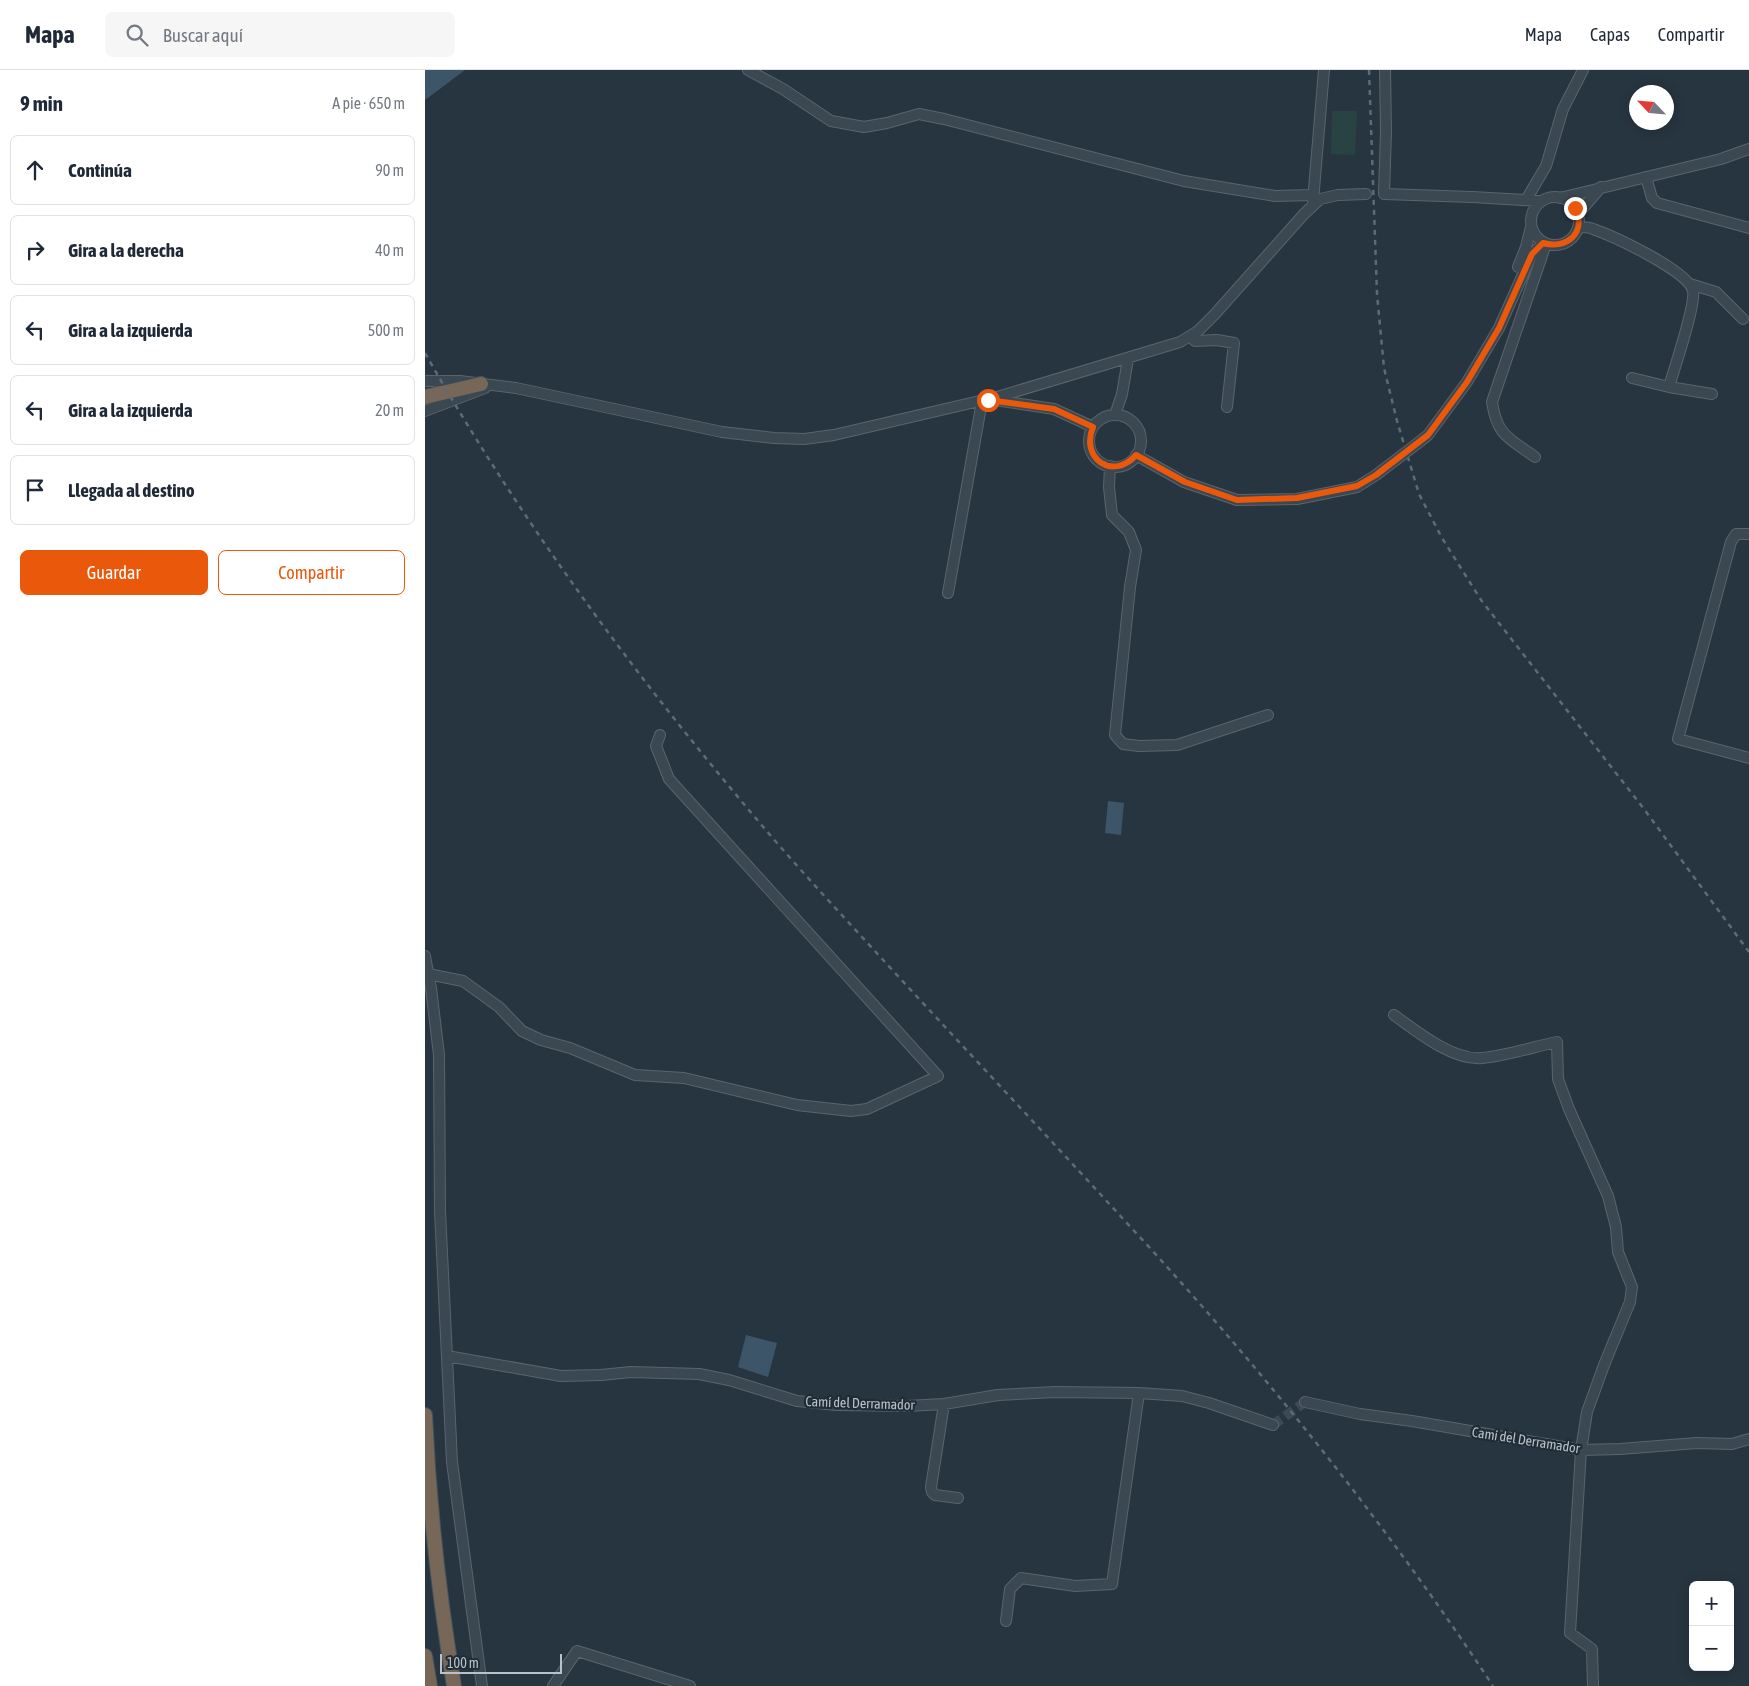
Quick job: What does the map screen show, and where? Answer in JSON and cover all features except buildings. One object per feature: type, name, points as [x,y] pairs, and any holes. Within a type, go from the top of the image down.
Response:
[{"type":"highway","points":[[425,397],[488,384]]},
{"type":"highway","points":[[425,1415],[435,1549],[454,1686]]},
{"type":"highway","points":[[425,1656],[430,1686]]},
{"type":"street","points":[[748,70],[783,89],[831,121],[864,127],[919,114],[950,120],[1185,181],[1275,196],[1313,195]]},
{"type":"street","points":[[1312,207],[1324,70]]},
{"type":"street","points":[[1385,70],[1387,122],[1384,194],[1541,201],[1553,197],[1571,203],[1578,214],[1578,227],[1571,239],[1558,245],[1545,243],[1533,233],[1531,226]]},
{"type":"street","points":[[1526,200],[1547,166],[1563,109],[1583,70]]},
{"type":"street","points":[[1560,198],[1721,159],[1749,150]]},
{"type":"street","points":[[1646,177],[1652,198],[1657,203],[1749,228]]},
{"type":"street","points":[[1578,214],[1601,187]]},
{"type":"street","points":[[425,381],[460,381],[525,390],[722,432],[774,438],[804,439],[834,434],[985,400],[1180,342],[1199,330],[1215,314],[1321,199],[1338,195],[1366,194]]},
{"type":"street","points":[[1491,341],[1494,325],[1526,247],[1533,212],[1541,201]]},
{"type":"street","points":[[1578,227],[1591,228],[1612,237],[1672,268],[1690,284],[1716,292],[1743,319]]},
{"type":"street","points":[[1136,455],[1185,482],[1237,500],[1297,498],[1357,486],[1376,475],[1428,435],[1467,382],[1499,328],[1532,254],[1545,243]]},
{"type":"street","points":[[1535,457],[1501,432],[1494,418],[1492,402],[1545,243]]},
{"type":"street","points":[[1669,388],[1690,310],[1693,292],[1690,284]]},
{"type":"street","points":[[1190,336],[1195,341],[1217,340],[1234,343],[1227,407]]},
{"type":"street","points":[[1115,415],[1122,394],[1128,359]]},
{"type":"street","points":[[1633,378],[1669,388],[1712,394]]},
{"type":"street","points":[[425,412],[488,384]]},
{"type":"street","points":[[985,400],[1054,409],[1093,427]]},
{"type":"street","points":[[948,593],[985,400]]},
{"type":"street","points":[[1115,415],[1130,420],[1139,432],[1140,448],[1130,462],[1122,466],[1105,465],[1097,460],[1089,444],[1089,435],[1093,427],[1107,416],[1115,415]]},
{"type":"street","points":[[1110,466],[1109,487],[1113,515],[1129,532],[1136,550],[1129,587],[1115,735],[1123,744],[1177,746],[1268,715]]},
{"type":"street","points":[[1749,534],[1736,534],[1731,542],[1678,739],[1749,758]]},
{"type":"street","points":[[428,974],[463,981],[499,1008],[522,1031],[541,1040],[570,1048],[635,1075],[684,1078],[797,1105],[851,1111],[867,1109],[938,1076],[669,779],[656,746],[660,735]]},
{"type":"street","points":[[425,956],[439,1055],[440,1211],[453,1462],[481,1686]]},
{"type":"street","points":[[1394,1015],[1452,1053],[1480,1059],[1557,1042],[1559,1079],[1569,1109],[1608,1196],[1616,1227],[1618,1252],[1633,1287],[1630,1302],[1604,1364],[1587,1412],[1581,1450],[1570,1633],[1592,1649],[1593,1686]]},
{"type":"street","name":"Camí del Derramador","points":[[447,1356],[561,1376],[631,1372],[699,1374],[729,1380],[797,1401],[829,1404],[907,1406],[944,1404],[998,1395],[1055,1392],[1139,1393],[1191,1398],[1273,1425]]},
{"type":"street","points":[[1006,1621],[1010,1589],[1021,1578],[1075,1586],[1112,1584],[1139,1393]]},
{"type":"street","name":"Camí del Derramador","points":[[1305,1402],[1360,1414],[1421,1422],[1581,1450],[1732,1444],[1749,1439]]},
{"type":"street","points":[[944,1404],[931,1488],[935,1495],[958,1498]]},
{"type":"street","points":[[553,1686],[577,1651],[690,1686]]},
{"type":"green space","points":[[1332,111],[1357,111],[1355,155],[1331,154]]},
{"type":"water","points":[[425,70],[465,70],[425,100]]},
{"type":"water","points":[[1108,801],[1124,803],[1121,835],[1105,833]]},
{"type":"water","points":[[746,1335],[777,1343],[768,1377],[738,1367]]},
{"type":"tunnel","points":[[1273,1425],[1305,1402]]},
{"type":"railway","points":[[1369,70],[1377,294],[1384,368],[1397,421],[1419,494],[1442,538],[1481,600],[1644,809],[1749,952]]},
{"type":"railway","points":[[425,353],[500,476],[540,536],[581,595],[668,711],[797,866],[1125,1221],[1272,1388],[1409,1564],[1493,1686]]},
{"type":"route","points":[[988,400],[1054,409],[1093,427],[1089,435],[1089,444],[1097,460],[1105,465],[1113,467],[1122,466],[1130,462],[1136,455],[1185,482],[1237,500],[1297,498],[1357,486],[1376,475],[1428,435],[1467,382],[1499,328],[1535,249],[1543,243],[1550,245],[1565,243],[1575,234],[1579,220],[1575,208]]}]
